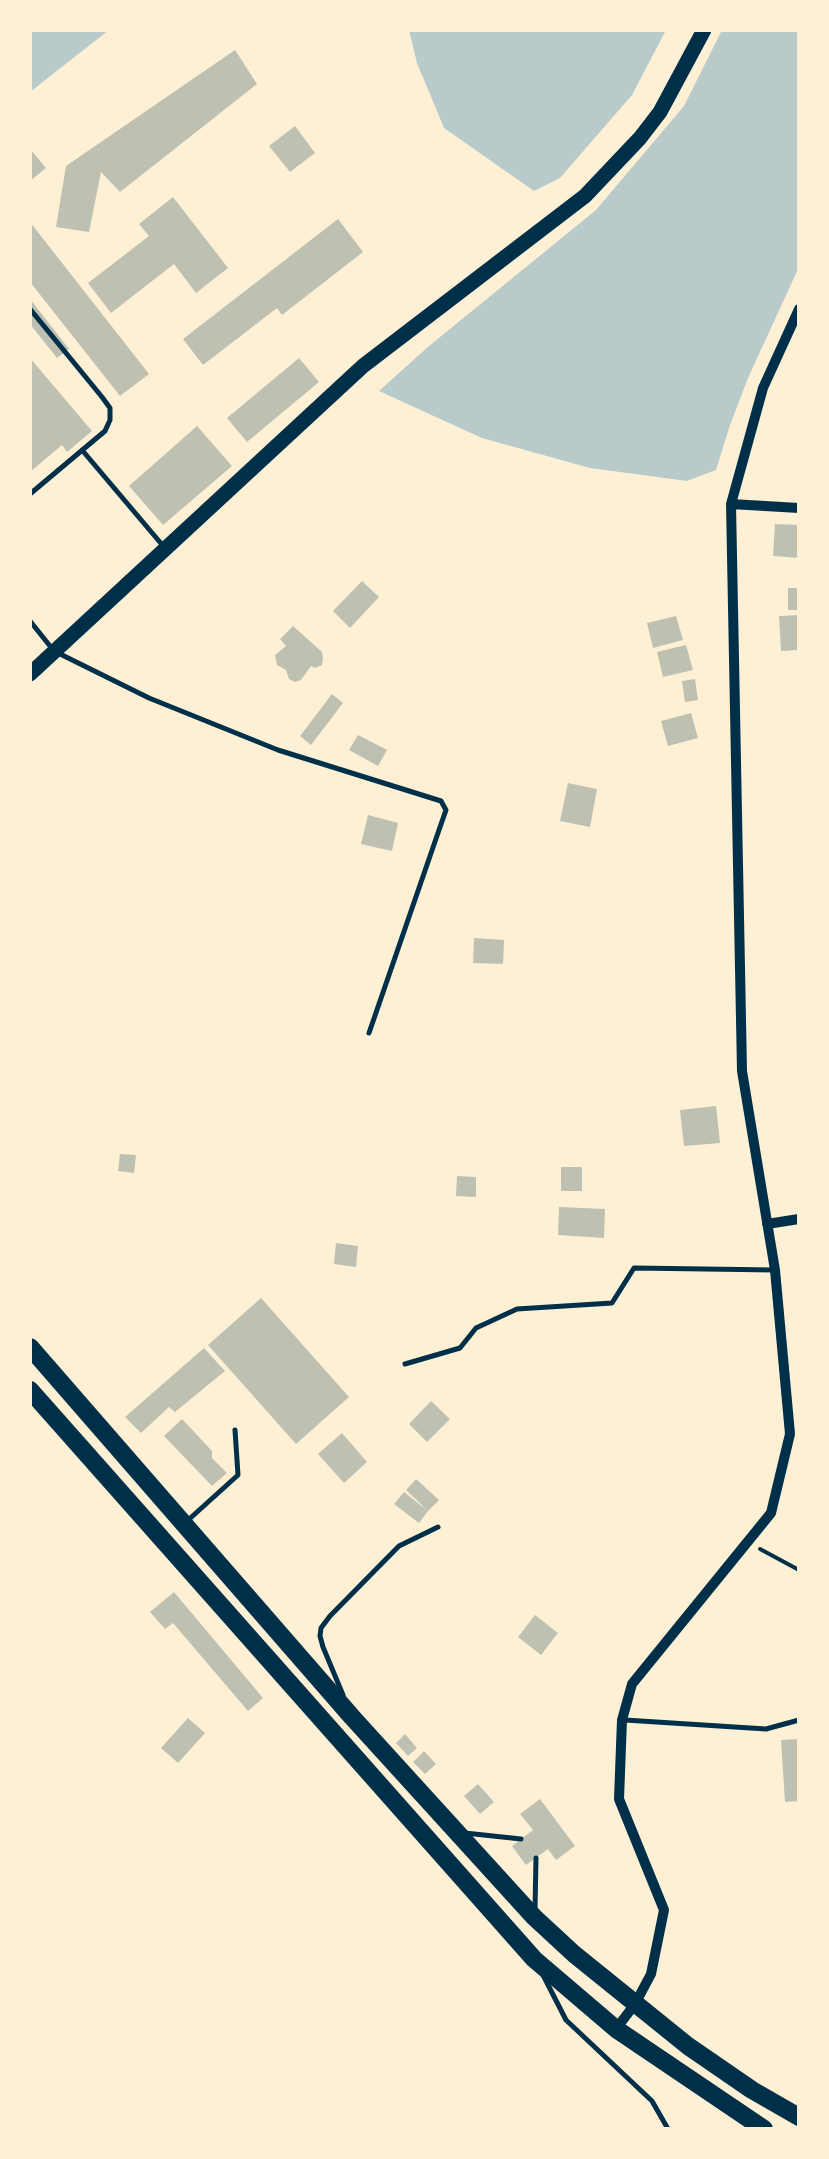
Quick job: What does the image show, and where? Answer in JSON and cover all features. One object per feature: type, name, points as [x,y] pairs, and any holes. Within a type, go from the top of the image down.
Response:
[{"type":"main road","points":[[30,674],[362,366],[585,196],[660,112],[704,30]]},
{"type":"main road","points":[[30,1347],[352,1717],[534,1917],[688,2046],[752,2090],[799,2116]]},
{"type":"main road","points":[[30,1390],[534,1959],[616,2030],[764,2129]]},
{"type":"main road","points":[[163,1542],[184,1524]]},
{"type":"street","points":[[616,2030],[652,1974],[664,1910],[619,1800],[622,1720],[632,1684],[771,1512],[790,1434],[775,1270],[742,1071],[731,504],[762,388],[799,309]]},
{"type":"street","points":[[731,504],[799,508]]},
{"type":"street","points":[[767,1224],[799,1218]]},
{"type":"lane","points":[[30,309],[110,408],[105,431],[30,494]]},
{"type":"lane","points":[[82,450],[166,549]]},
{"type":"lane","points":[[30,621],[54,652],[149,698],[278,750],[441,801],[446,810],[369,1032]]},
{"type":"lane","points":[[405,1364],[460,1348],[476,1328],[516,1309],[612,1303],[634,1268],[775,1270]]},
{"type":"lane","points":[[184,1524],[238,1475],[235,1430]]},
{"type":"lane","points":[[352,1717],[323,1647],[321,1628],[400,1546],[438,1527]]},
{"type":"lane","points":[[622,1720],[766,1730],[799,1720]]},
{"type":"lane","points":[[456,1832],[522,1839]]},
{"type":"lane","points":[[534,1917],[536,1858]]},
{"type":"lane","points":[[534,1959],[566,2020],[652,2100],[668,2129]]},
{"type":"path","points":[[747,1542],[799,1570]]},
{"type":"shaded area","points":[[30,30],[109,30],[30,92]]},
{"type":"shaded area","points":[[409,30],[666,30],[632,95],[560,178],[534,191],[444,128],[417,63]]},
{"type":"shaded area","points":[[722,30],[799,30],[799,267],[748,378],[716,470],[687,481],[590,468],[482,438],[379,391],[596,210],[684,106]]},
{"type":"building","points":[[235,50],[257,84],[120,192],[101,172],[89,232],[56,227],[66,166]]},
{"type":"building","points":[[295,126],[315,153],[290,172],[269,146]]},
{"type":"building","points":[[30,149],[46,168],[30,181]]},
{"type":"building","points":[[173,197],[228,268],[196,293],[174,264],[111,313],[88,283],[149,236],[139,224]]},
{"type":"building","points":[[338,219],[363,252],[282,315],[277,308],[203,365],[183,339]]},
{"type":"building","points":[[30,222],[149,374],[120,396],[30,282]]},
{"type":"building","points":[[30,299],[69,349],[57,358],[30,324]]},
{"type":"building","points":[[30,358],[92,431],[67,452],[62,445],[30,472]]},
{"type":"building","points":[[299,358],[319,382],[247,442],[227,418]]},
{"type":"building","points":[[197,426],[232,466],[163,525],[129,486]]},
{"type":"building","points":[[775,524],[799,525],[799,558],[773,556]]},
{"type":"building","points":[[362,581],[379,597],[350,628],[333,611]]},
{"type":"building","points":[[788,588],[799,588],[799,610],[788,610]]},
{"type":"building","points":[[799,615],[799,650],[781,651],[779,616]]},
{"type":"building","points":[[676,616],[683,640],[653,648],[647,623]]},
{"type":"building","points":[[293,626],[322,652],[323,659],[322,665],[311,666],[295,682],[277,665],[275,655],[286,646],[280,639]]},
{"type":"building","points":[[686,645],[693,670],[663,677],[657,652]]},
{"type":"building","points":[[695,679],[698,700],[685,702],[682,681]]},
{"type":"building","points":[[332,694],[343,703],[311,745],[300,736]]},
{"type":"building","points":[[691,713],[698,738],[668,746],[661,721]]},
{"type":"building","points":[[358,735],[387,750],[378,766],[349,750]]},
{"type":"building","points":[[568,783],[597,789],[590,827],[560,821]]},
{"type":"building","points":[[368,815],[398,823],[392,851],[361,844]]},
{"type":"building","points":[[474,938],[504,940],[503,964],[473,963]]},
{"type":"building","points":[[716,1106],[720,1143],[684,1146],[680,1110]]},
{"type":"building","points":[[120,1154],[136,1155],[134,1173],[118,1171]]},
{"type":"building","points":[[561,1167],[582,1167],[582,1191],[561,1191]]},
{"type":"building","points":[[457,1176],[476,1177],[476,1197],[456,1196]]},
{"type":"building","points":[[559,1207],[605,1209],[604,1238],[558,1235]]},
{"type":"building","points":[[336,1243],[358,1246],[356,1267],[334,1264]]},
{"type":"building","points":[[261,1298],[349,1397],[296,1444],[208,1345]]},
{"type":"building","points":[[204,1348],[225,1371],[175,1412],[169,1407],[141,1433],[125,1417]]},
{"type":"building","points":[[431,1401],[450,1419],[427,1442],[409,1424]]},
{"type":"building","points":[[182,1419],[227,1473],[212,1486],[164,1436]]},
{"type":"building","points":[[342,1433],[367,1462],[344,1483],[318,1454]]},
{"type":"building","points":[[416,1479],[439,1500],[428,1511],[406,1490]]},
{"type":"building","points":[[404,1492],[428,1511],[419,1523],[394,1504]]},
{"type":"building","points":[[174,1592],[263,1698],[248,1711],[173,1623],[165,1629],[150,1612]]},
{"type":"building","points":[[535,1615],[558,1633],[541,1655],[518,1637]]},
{"type":"building","points":[[188,1718],[205,1733],[178,1763],[161,1748]]},
{"type":"building","points":[[405,1734],[417,1748],[408,1756],[396,1743]]},
{"type":"building","points":[[799,1739],[799,1801],[785,1802],[781,1740]]},
{"type":"building","points":[[424,1751],[436,1764],[425,1774],[413,1762]]},
{"type":"building","points":[[478,1784],[494,1802],[480,1814],[464,1796]]},
{"type":"building","points":[[540,1799],[575,1846],[556,1860],[548,1849],[526,1865],[512,1846],[533,1830],[520,1814]]}]
